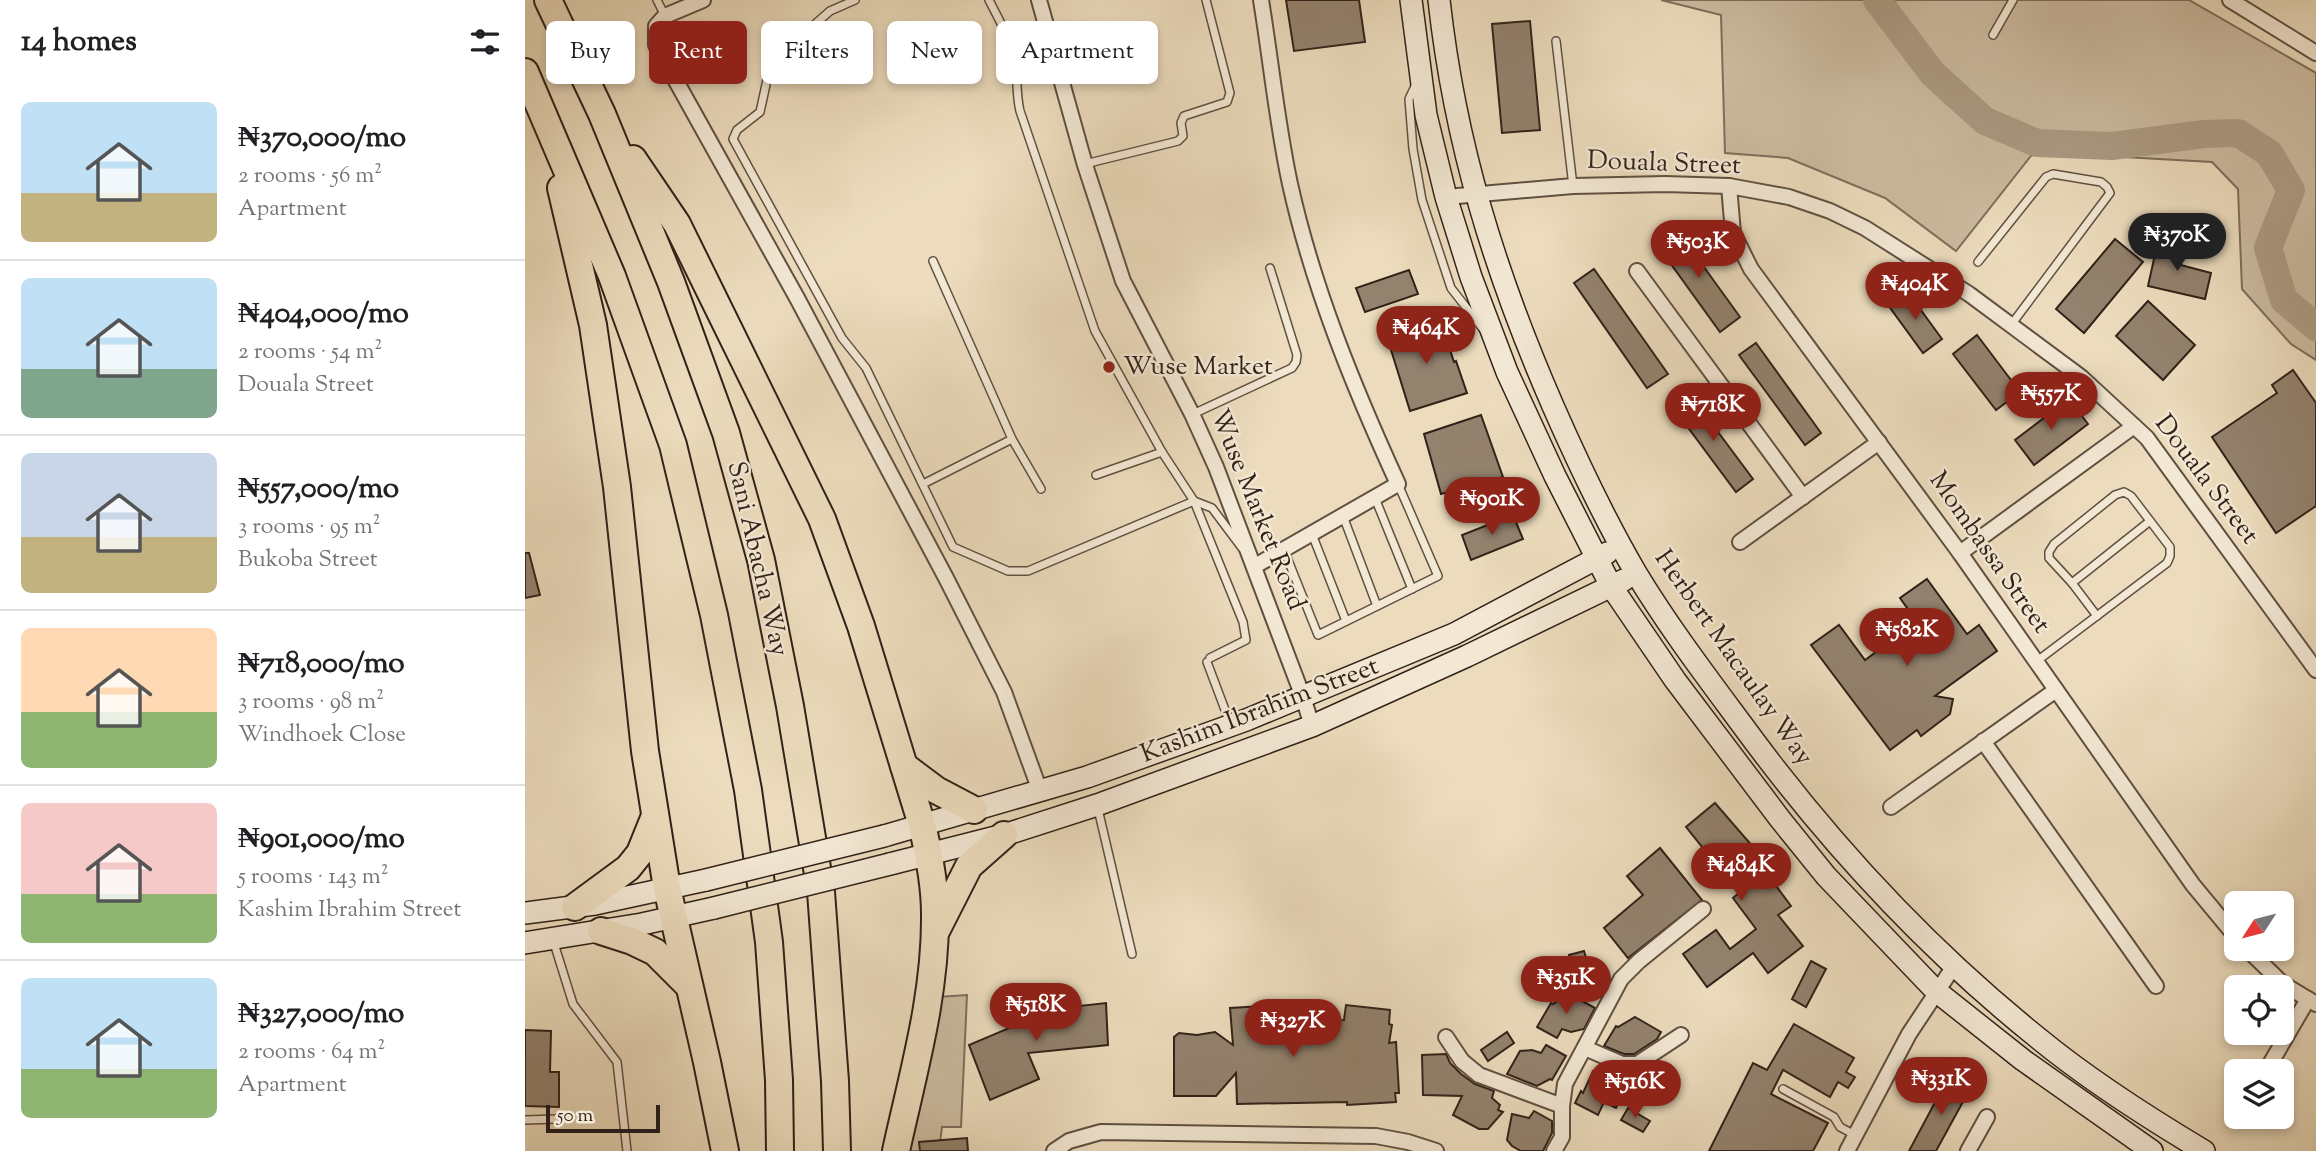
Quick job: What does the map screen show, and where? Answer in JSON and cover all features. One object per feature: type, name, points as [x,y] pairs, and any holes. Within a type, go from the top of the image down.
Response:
[{"type":"highway","name":"Sani Abacha Way","points":[[548,0],[602,114],[671,282],[726,433],[761,561],[790,706],[821,892],[838,1151]]},
{"type":"highway","name":"Sani Abacha Way","points":[[530,84],[612,276],[673,445],[714,615],[748,790],[769,942],[779,1080],[780,1151]]},
{"type":"highway","points":[[530,84],[568,217],[593,325],[617,487],[645,751],[655,816],[667,888],[725,1151]]},
{"type":"highway","points":[[602,114],[677,224],[823,519],[861,626],[922,825],[929,853],[936,911],[935,934],[929,1004],[897,1151]]},
{"type":"highway","points":[[904,766],[936,790],[974,810]]},
{"type":"highway","points":[[575,907],[628,868],[639,853],[655,816]]},
{"type":"highway","points":[[935,934],[969,866],[1004,835]]},
{"type":"highway","points":[[601,931],[632,940],[655,952],[689,986]]},
{"type":"main road","points":[[1411,0],[1426,115],[1446,197],[1471,277],[1497,345],[1555,476],[1611,586],[1675,680],[1780,819],[1826,876],[1936,991],[2022,1060],[2152,1151]]},
{"type":"main road","name":"Herbert Macaulay Way","points":[[1439,0],[1455,105],[1475,193],[1498,269],[1532,357],[1572,450],[1622,546],[1696,664],[1846,857],[1954,966],[2039,1039],[2118,1096],[2204,1151]]},
{"type":"main road","name":"Kashim Ibrahim Street","points":[[525,913],[575,907],[706,880],[884,836],[1087,777],[1231,726],[1454,634],[1622,546]]},
{"type":"main road","name":"Kashim Ibrahim Street","points":[[525,943],[674,918],[1004,835],[1312,726],[1467,656],[1637,573]]},
{"type":"street","points":[[703,0],[665,16],[656,26],[656,45],[797,298],[946,578],[1004,692],[1040,791]]},
{"type":"street","name":"Wuse Market Road","points":[[1039,0],[1085,165],[1123,281],[1192,414],[1216,467],[1255,566],[1312,726]]},
{"type":"street","points":[[1255,566],[1398,484],[1359,397],[1319,286],[1290,184],[1261,0]]},
{"type":"street","points":[[2230,0],[2316,53]]},
{"type":"street","name":"Douala Street","points":[[1446,197],[1573,186],[1730,186],[1789,197],[1830,211],[1865,228],[1969,294],[2081,377],[2134,426],[2155,449],[2316,670]]},
{"type":"street","name":"Mombassa Street","points":[[1730,186],[1733,233],[1751,269],[1960,553],[2193,885],[2224,922]]},
{"type":"street","points":[[1637,271],[1803,497]]},
{"type":"street","points":[[1960,553],[2134,426]]},
{"type":"street","points":[[1740,542],[1879,442]]},
{"type":"street","points":[[1891,807],[2056,690]]},
{"type":"street","points":[[1983,741],[2156,986]]},
{"type":"street","points":[[1554,1151],[1562,1137],[1565,1084],[1621,979],[1703,909]]},
{"type":"street","points":[[2259,961],[2283,984],[2312,1002],[2274,1059]]},
{"type":"street","points":[[1847,1151],[1909,1034],[1954,966]]},
{"type":"street","points":[[1585,1048],[1622,1063],[1637,1064],[1681,1035]]},
{"type":"street","points":[[1446,1037],[1462,1060],[1479,1075],[1562,1106]]},
{"type":"street","points":[[1968,1151],[1987,1117]]},
{"type":"street","points":[[1053,1151],[1069,1142],[1101,1132],[1376,1136],[1436,1151]]},
{"type":"lane","points":[[657,0],[665,16]]},
{"type":"lane","points":[[855,0],[830,11],[789,47],[767,80],[760,112],[737,130],[733,139],[842,338],[866,368],[953,547],[1008,571],[1028,571],[1194,501],[1212,508],[1255,566]]},
{"type":"lane","points":[[989,0],[1012,50],[1020,111],[1087,310],[1104,349],[1162,452],[1194,501],[1243,622],[1246,640],[1208,660],[1231,726]]},
{"type":"lane","points":[[1085,165],[1178,142],[1184,136],[1181,123],[1184,116],[1227,102],[1230,93],[1206,0]]},
{"type":"lane","points":[[1993,35],[2013,0]]},
{"type":"lane","points":[[1556,41],[1573,186]]},
{"type":"lane","points":[[1420,77],[1409,99],[1413,149],[1422,200],[1451,288],[1464,308],[1497,345]]},
{"type":"lane","points":[[1978,262],[2046,177],[2053,174],[2101,182],[2110,192],[2011,326]]},
{"type":"lane","points":[[933,261],[1012,439],[1041,489]]},
{"type":"lane","points":[[1192,414],[1292,368],[1296,362],[1297,355],[1270,268]]},
{"type":"lane","points":[[923,484],[1012,439]]},
{"type":"lane","points":[[1096,475],[1162,452]]},
{"type":"lane","points":[[1284,550],[1318,635],[1438,576],[1398,484]]},
{"type":"lane","points":[[2036,662],[2097,616],[2167,563],[2170,547],[2131,495],[2124,492],[2115,495],[2054,544],[2049,552],[2049,558],[2097,616]]},
{"type":"lane","points":[[1375,498],[1412,589]]},
{"type":"lane","points":[[1343,516],[1377,606]]},
{"type":"lane","points":[[2072,583],[2150,521]]},
{"type":"lane","points":[[1312,533],[1346,621]]},
{"type":"lane","points":[[1097,804],[1132,954]]},
{"type":"lane","points":[[552,939],[573,1004],[617,1062],[627,1151]]},
{"type":"lane","points":[[1783,1090],[1834,1117],[1840,1127],[1855,1136]]},
{"type":"lane","points":[[525,1120],[557,1119]]},
{"type":"shaded area","points":[[1661,0],[2189,0],[2316,73],[2316,360],[2291,344],[2242,289],[2238,189],[2212,162],[2034,152],[1956,251],[1885,198],[1788,158],[1725,153],[1721,15]]},
{"type":"shaded area","points":[[967,995],[961,1127],[942,1127],[939,1151],[905,1151],[937,997]]},
{"type":"building","points":[[1286,0],[1359,0],[1365,42],[1294,51]]},
{"type":"building","points":[[1530,21],[1540,130],[1502,133],[1492,24]]},
{"type":"building","points":[[1675,227],[1740,317],[1720,332],[1655,242]]},
{"type":"building","points":[[2115,239],[2143,262],[2084,333],[2056,309]]},
{"type":"building","points":[[2158,241],[2181,246],[2177,264],[2211,273],[2205,299],[2148,286]]},
{"type":"building","points":[[1594,269],[1668,374],[1647,388],[1574,283]]},
{"type":"building","points":[[1409,270],[1418,294],[1365,312],[1356,288]]},
{"type":"building","points":[[1907,291],[1942,339],[1923,353],[1888,305]]},
{"type":"building","points":[[2148,301],[2195,345],[2163,380],[2116,336]]},
{"type":"building","points":[[1440,320],[1467,393],[1410,411],[1387,337]]},
{"type":"building","points":[[1977,335],[2020,392],[1996,410],[1953,354]]},
{"type":"building","points":[[1756,343],[1821,433],[1805,445],[1739,355]]},
{"type":"building","points":[[2293,370],[2316,403],[2316,506],[2276,533],[2212,437],[2277,393],[2272,385]]},
{"type":"building","points":[[1689,393],[1753,479],[1736,492],[1672,406]]},
{"type":"building","points":[[2069,399],[2088,424],[2034,465],[2015,440]]},
{"type":"building","points":[[1481,415],[1503,477],[1441,494],[1424,434]]},
{"type":"building","points":[[1513,515],[1523,539],[1471,560],[1462,535]]},
{"type":"building","points":[[525,553],[529,553],[540,595],[525,598]]},
{"type":"building","points":[[1927,579],[1967,634],[1979,625],[1997,651],[1935,696],[1953,699],[1950,714],[1921,736],[1917,730],[1890,750],[1811,645],[1839,625],[1865,660],[1917,622],[1900,598]]},
{"type":"building","points":[[1715,803],[1760,855],[1756,859],[1791,906],[1778,915],[1803,946],[1768,973],[1753,953],[1707,987],[1683,954],[1716,930],[1730,949],[1756,929],[1733,898],[1739,893],[1686,827]]},
{"type":"building","points":[[1660,848],[1702,900],[1628,958],[1604,928],[1643,895],[1627,876]]},
{"type":"building","points":[[1584,951],[1592,977],[1577,982],[1569,955]]},
{"type":"building","points":[[1811,961],[1826,969],[1806,1007],[1792,999]]},
{"type":"building","points":[[1571,995],[1595,1008],[1584,1029],[1571,1032],[1562,1029],[1557,1038],[1537,1027],[1551,1003]]},
{"type":"building","points":[[1033,1003],[1035,1011],[1106,1003],[1108,1045],[1028,1053],[1039,1079],[990,1100],[969,1045],[1021,1023],[1019,1004]]},
{"type":"building","points":[[1280,1005],[1281,1021],[1344,1020],[1346,1005],[1390,1010],[1389,1024],[1392,1025],[1389,1043],[1396,1042],[1399,1093],[1395,1093],[1396,1102],[1347,1105],[1347,1102],[1237,1104],[1236,1073],[1216,1096],[1174,1096],[1174,1037],[1179,1033],[1197,1035],[1215,1032],[1233,1045],[1230,1008]]},
{"type":"building","points":[[1635,1017],[1661,1032],[1657,1039],[1634,1054],[1624,1054],[1604,1046],[1616,1026]]},
{"type":"building","points":[[1794,1024],[1854,1058],[1846,1072],[1855,1077],[1848,1088],[1838,1082],[1830,1097],[1783,1070],[1771,1094],[1828,1123],[1813,1151],[1709,1151],[1753,1063],[1767,1070]]},
{"type":"building","points":[[525,1030],[551,1031],[550,1072],[559,1072],[559,1107],[525,1106]]},
{"type":"building","points":[[1507,1032],[1514,1043],[1488,1061],[1481,1050]]},
{"type":"building","points":[[1546,1045],[1566,1056],[1552,1080],[1537,1086],[1507,1074],[1520,1051],[1532,1050],[1541,1053]]},
{"type":"building","points":[[1446,1054],[1450,1063],[1461,1074],[1475,1084],[1494,1091],[1492,1098],[1500,1105],[1498,1110],[1503,1112],[1488,1129],[1479,1129],[1453,1115],[1462,1096],[1423,1095],[1422,1055]]},
{"type":"building","points":[[1593,1071],[1626,1087],[1616,1108],[1604,1102],[1598,1115],[1575,1103]]},
{"type":"building","points":[[1948,1078],[1970,1089],[1936,1151],[1909,1151]]},
{"type":"building","points":[[1628,1108],[1650,1121],[1643,1132],[1621,1120]]},
{"type":"building","points":[[1534,1111],[1552,1121],[1552,1133],[1543,1151],[1521,1151],[1507,1140],[1512,1114],[1529,1118]]},
{"type":"building","points":[[967,1138],[968,1151],[920,1151],[919,1142]]},
{"type":"waterway","points":[[1877,0],[1933,74],[1985,121],[2037,143],[2112,146],[2204,134],[2238,133],[2269,153],[2291,190],[2268,248],[2284,300],[2316,327]]},
{"type":"place","name":"Wuse Market","points":[[1109,367]]}]
